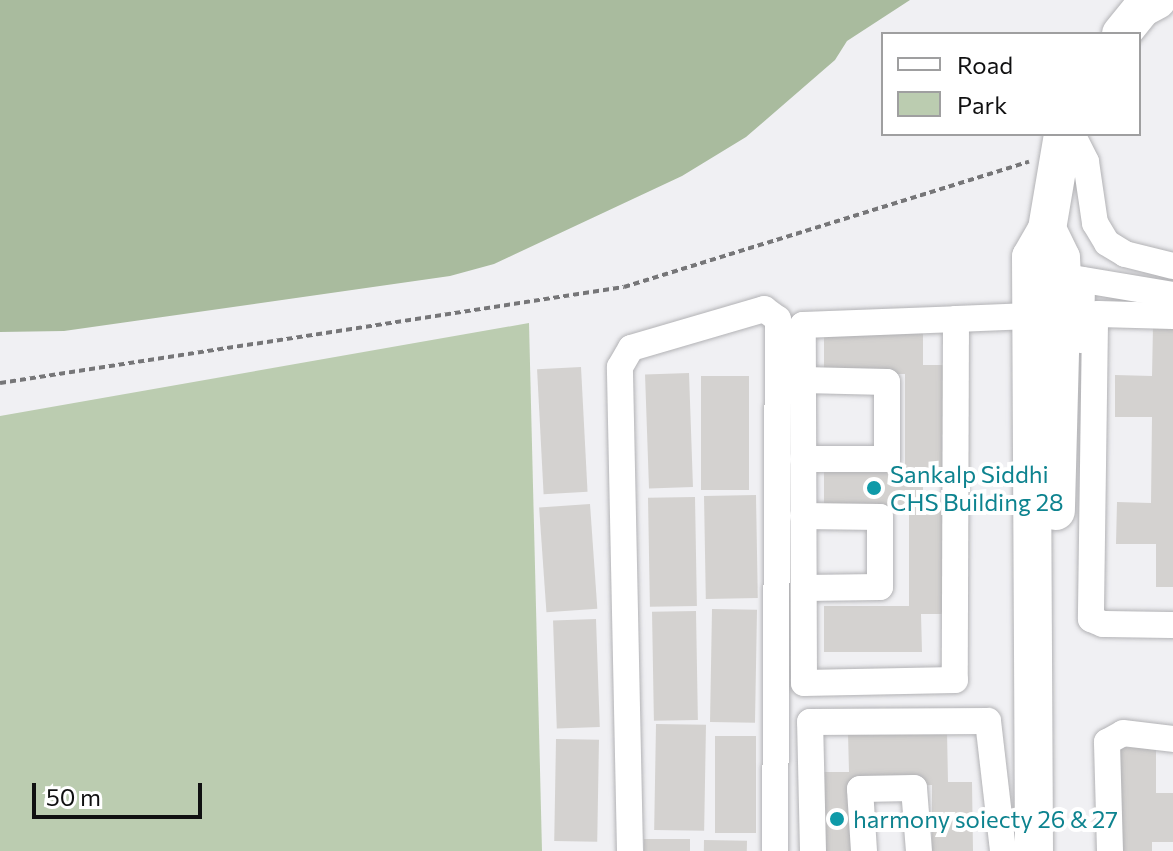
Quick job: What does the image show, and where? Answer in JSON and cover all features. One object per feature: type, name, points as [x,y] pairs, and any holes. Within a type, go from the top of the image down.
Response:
[{"type":"street","points":[[1123,32],[1142,8],[1157,0]]},
{"type":"street","points":[[1065,140],[1047,229],[1031,257],[1030,316],[1080,589]]},
{"type":"street","points":[[1065,140],[1086,162],[1095,223],[1107,243],[1125,254],[1173,266]]},
{"type":"street","points":[[1034,851],[1056,464],[1072,278],[1047,229]]},
{"type":"street","points":[[1072,278],[1173,295]]},
{"type":"street","points":[[630,851],[620,367],[631,348],[764,309],[778,319],[775,851]]},
{"type":"street","points":[[1173,316],[1098,314],[1095,323],[1091,619],[1103,624],[1173,625]]},
{"type":"street","points":[[956,319],[955,680],[804,683],[803,325],[1030,316]]},
{"type":"street","points":[[803,380],[887,382],[887,459],[803,459]]},
{"type":"street","points":[[1056,464],[1056,851]]},
{"type":"street","points":[[803,516],[880,517],[880,587],[804,588]]},
{"type":"street","points":[[813,851],[810,722],[973,721],[988,721],[1003,851]]},
{"type":"street","points":[[1110,851],[1107,742],[1123,733],[1173,739]]},
{"type":"street","points":[[864,851],[860,789],[914,788],[919,851]]},
{"type":"path","points":[[0,383],[624,287],[1065,140]]},
{"type":"green space","points":[[0,0],[910,0],[847,41],[835,60],[746,137],[682,176],[494,264],[450,276],[64,331],[0,332]]},
{"type":"green space","points":[[529,323],[542,851],[0,851],[0,416]]},
{"type":"building","points":[[1153,326],[1173,327],[1173,587],[1156,587],[1156,544],[1116,544],[1117,502],[1151,503],[1152,417],[1115,417],[1115,375],[1152,376]]},
{"type":"building","name":"Sankalp Siddhi CHS Building 28","points":[[824,331],[923,331],[923,365],[952,365],[952,469],[923,469],[923,507],[954,507],[954,614],[921,614],[922,652],[824,652],[824,606],[909,606],[909,511],[824,511],[824,465],[905,464],[905,374],[824,375]]},
{"type":"building","points":[[581,367],[588,492],[544,494],[537,369]]},
{"type":"building","points":[[689,373],[693,487],[649,488],[645,375]]},
{"type":"building","points":[[701,376],[749,376],[749,490],[701,490]]},
{"type":"building","points":[[756,495],[758,598],[706,599],[704,496]]},
{"type":"building","points":[[695,497],[697,606],[650,607],[648,498]]},
{"type":"building","points":[[590,504],[597,609],[546,612],[539,508]]},
{"type":"building","points":[[712,609],[757,610],[755,723],[710,722]]},
{"type":"building","points":[[696,611],[698,720],[654,721],[652,612]]},
{"type":"building","points":[[596,619],[600,727],[557,728],[553,621]]},
{"type":"building","points":[[656,724],[706,725],[704,831],[654,830]]},
{"type":"building","name":"harmony soiecty 26 & 27","points":[[947,731],[948,782],[972,782],[973,851],[932,851],[932,785],[858,787],[858,851],[816,851],[815,772],[849,772],[848,733]]},
{"type":"building","points":[[715,736],[756,736],[756,833],[715,833]]},
{"type":"building","points":[[556,739],[599,740],[597,842],[554,841]]},
{"type":"building","points":[[1118,747],[1156,748],[1156,793],[1173,793],[1173,842],[1152,842],[1152,851],[1112,851]]},
{"type":"building","points":[[644,839],[690,839],[690,851],[644,851]]},
{"type":"building","points":[[704,840],[747,841],[747,851],[704,851]]},
{"type":"place","name":"Sankalp Siddhi CHS Building 28","points":[[874,488]]},
{"type":"place","name":"harmony soiecty 26 & 27","points":[[837,819]]}]
